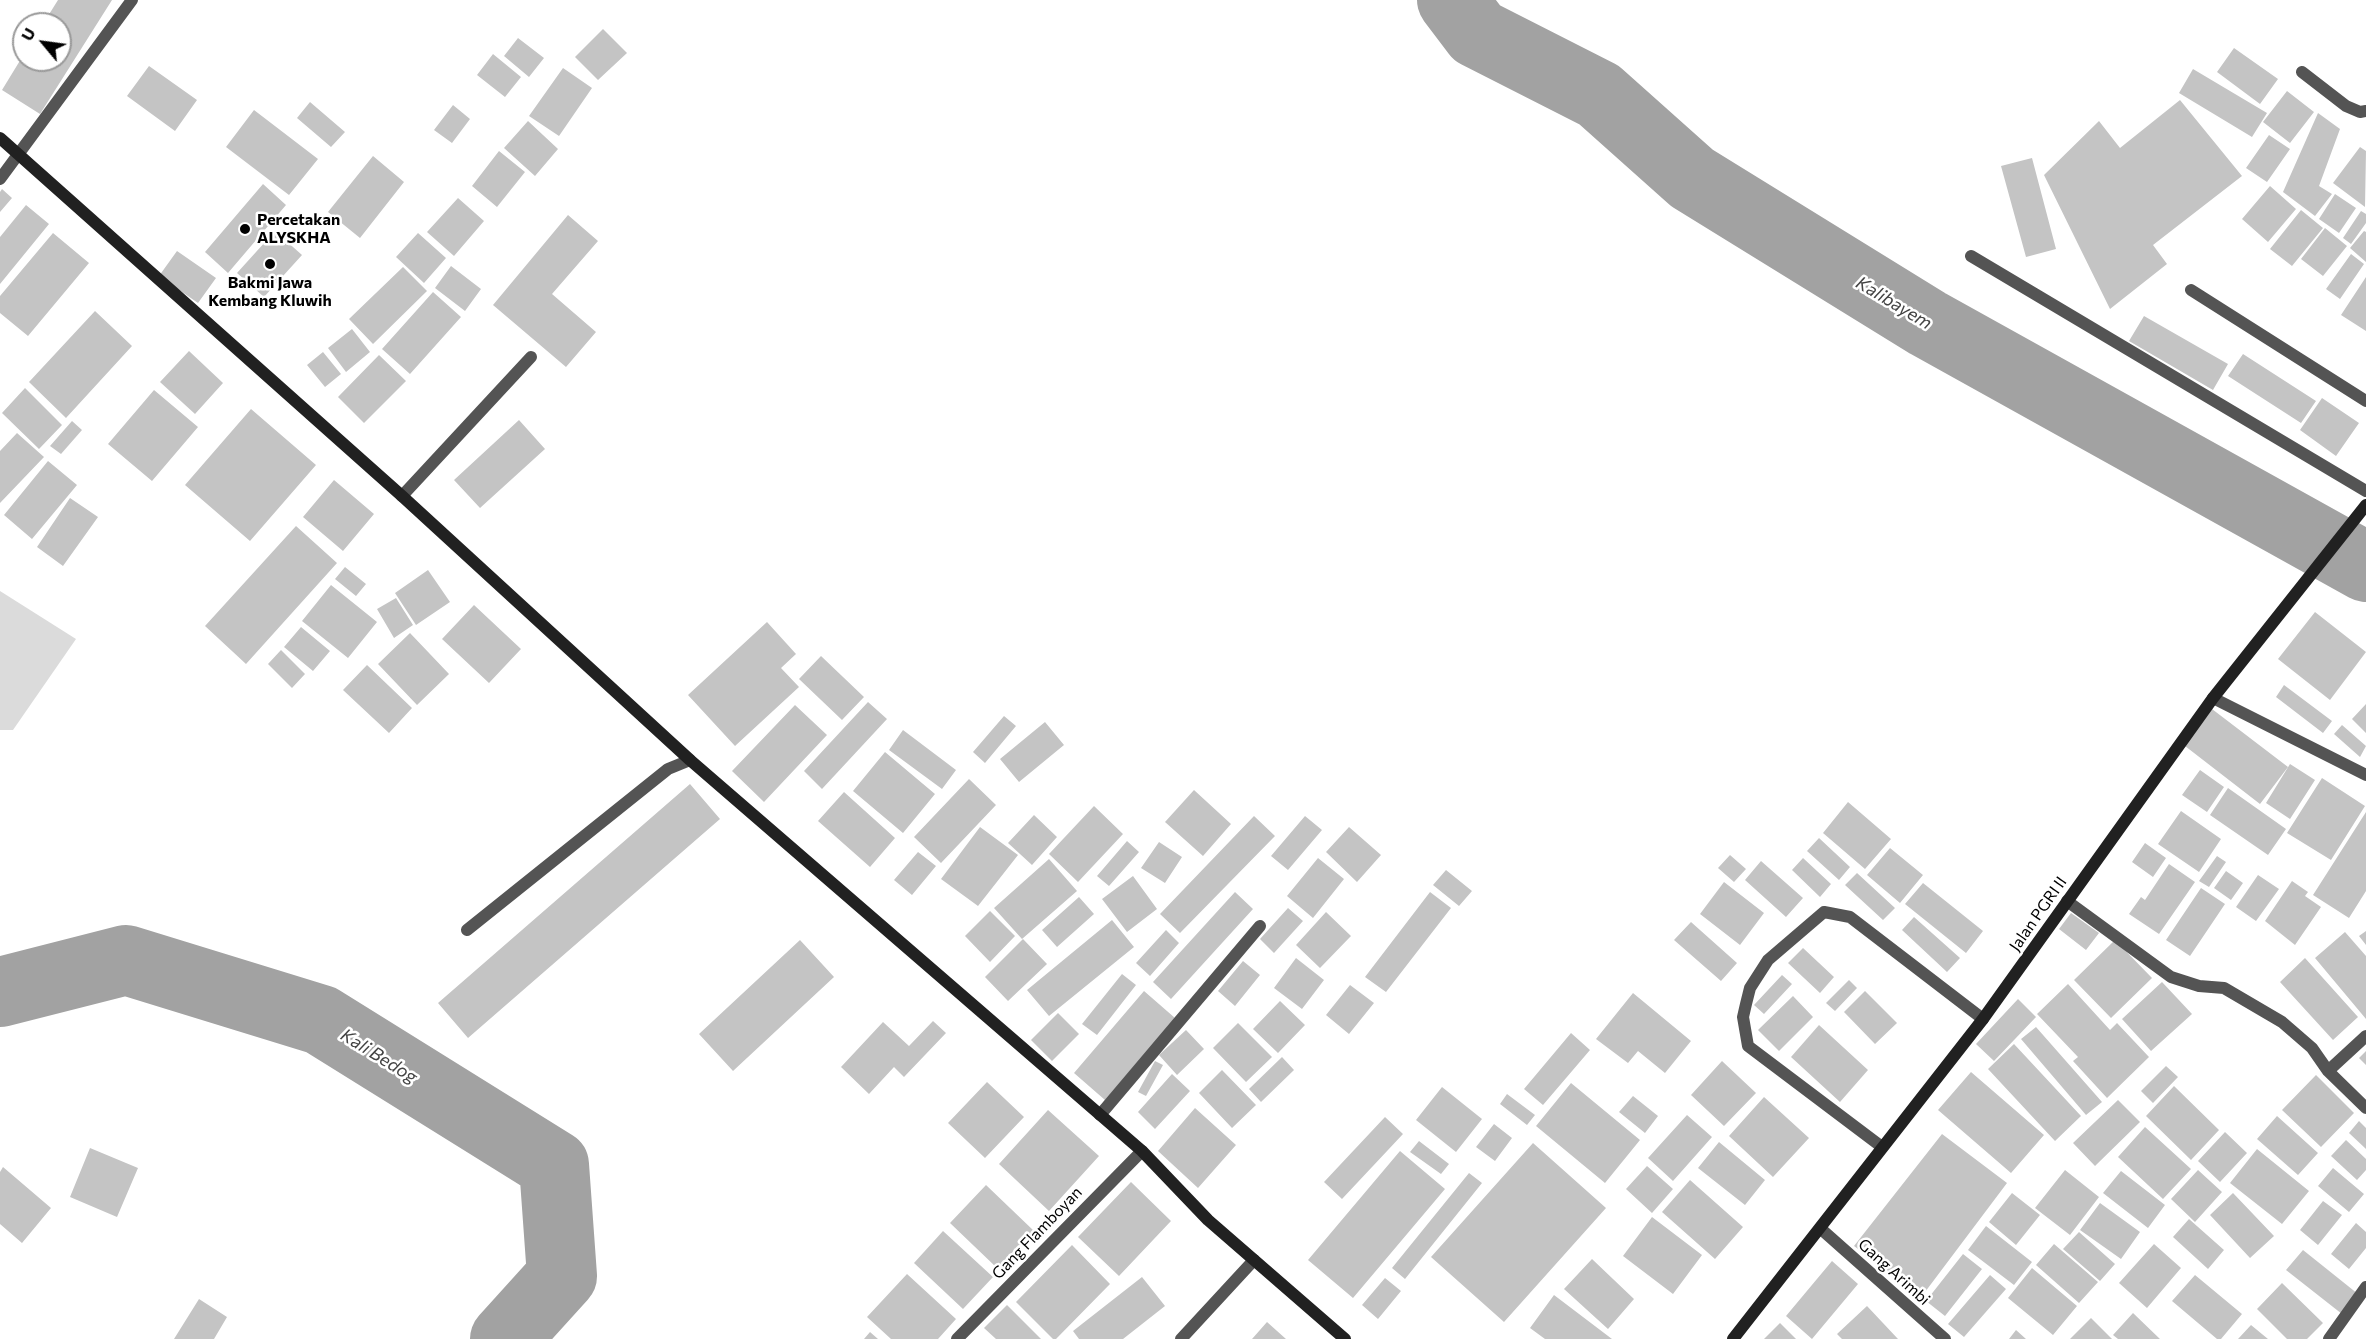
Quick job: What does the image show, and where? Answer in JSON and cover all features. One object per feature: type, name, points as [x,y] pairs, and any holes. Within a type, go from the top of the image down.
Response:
[{"type":"street","points":[[0,179],[132,0]]},
{"type":"street","points":[[2302,72],[2346,106],[2366,111]]},
{"type":"street","points":[[0,138],[402,496],[690,760],[1142,1151],[1208,1220],[1345,1339]]},
{"type":"street","points":[[1971,256],[2366,490]]},
{"type":"street","points":[[2191,290],[2366,401]]},
{"type":"street","points":[[402,496],[531,357]]},
{"type":"street","name":"Jalan PGRI II","points":[[1733,1339],[1983,1019],[2213,698],[2363,509]]},
{"type":"street","points":[[2213,698],[2366,775]]},
{"type":"street","points":[[467,930],[668,769],[690,760]]},
{"type":"street","points":[[2067,901],[2171,976],[2199,986],[2224,987],[2282,1022],[2312,1048],[2328,1071],[2366,1108]]},
{"type":"street","points":[[1882,1147],[1748,1046],[1743,1017],[1746,1004],[1750,988],[1768,960],[1824,912],[1850,917],[1983,1019]]},
{"type":"street","points":[[1101,1115],[1260,926]]},
{"type":"street","points":[[2328,1071],[2366,1036]]},
{"type":"street","name":"Gang Flamboyan","points":[[957,1339],[1142,1151]]},
{"type":"street","name":"Gang Arimbi","points":[[1821,1229],[1945,1339]]},
{"type":"street","points":[[1181,1339],[1254,1260]]},
{"type":"street","points":[[2329,1339],[2366,1287]]},
{"type":"shaded area","points":[[0,591],[76,639],[13,730],[0,730]]},
{"type":"building","points":[[58,0],[112,0],[72,63],[72,12],[50,12]]},
{"type":"building","points":[[603,29],[627,53],[598,80],[575,57]]},
{"type":"building","points":[[518,38],[544,58],[529,77],[504,56]]},
{"type":"building","points":[[2234,48],[2278,79],[2260,104],[2217,72]]},
{"type":"building","points":[[493,54],[521,77],[505,97],[477,75]]},
{"type":"building","points":[[149,66],[197,100],[175,131],[127,96]]},
{"type":"building","points":[[563,68],[592,88],[559,136],[529,116]]},
{"type":"building","points":[[2193,69],[2267,113],[2252,137],[2179,93]]},
{"type":"building","points":[[13,72],[67,72],[40,114],[2,90]]},
{"type":"building","points":[[2287,91],[2314,112],[2290,143],[2263,122]]},
{"type":"building","points":[[2180,100],[2242,176],[2153,245],[2167,264],[2110,309],[2044,175],[2099,121],[2120,148]]},
{"type":"building","points":[[310,102],[345,132],[331,147],[297,118]]},
{"type":"building","points":[[453,105],[470,119],[452,143],[434,130]]},
{"type":"building","points":[[254,110],[318,159],[289,195],[226,147]]},
{"type":"building","points":[[2318,113],[2340,129],[2319,186],[2332,194],[2315,216],[2283,192]]},
{"type":"building","points":[[528,121],[558,149],[535,176],[504,148]]},
{"type":"building","points":[[2269,135],[2290,149],[2267,182],[2246,168]]},
{"type":"building","points":[[2360,147],[2366,151],[2365,207],[2333,183]]},
{"type":"building","points":[[499,151],[525,172],[497,207],[472,186]]},
{"type":"building","points":[[373,156],[404,182],[360,238],[328,212]]},
{"type":"building","points":[[2032,158],[2056,249],[2026,257],[2001,166]]},
{"type":"building","name":"Percetakan ALYSKHA","points":[[263,184],[286,205],[228,273],[205,252]]},
{"type":"building","points":[[2270,186],[2296,209],[2268,242],[2242,219]]},
{"type":"building","points":[[2,189],[12,198],[0,212],[0,192]]},
{"type":"building","points":[[2335,194],[2356,208],[2339,233],[2319,219]]},
{"type":"building","points":[[458,198],[484,221],[454,256],[427,232]]},
{"type":"building","points":[[26,205],[49,224],[0,284],[0,237]]},
{"type":"building","points":[[2301,210],[2323,228],[2292,266],[2270,249]]},
{"type":"building","points":[[2361,211],[2366,214],[2366,223],[2351,244],[2343,238]]},
{"type":"building","points":[[568,215],[598,241],[552,294],[596,332],[566,367],[493,305]]},
{"type":"building","points":[[2325,228],[2347,246],[2323,276],[2301,259]]},
{"type":"building","name":"Bakmi Jawa Kembang Kluwih","points":[[275,231],[302,255],[264,297],[237,273]]},
{"type":"building","points":[[2364,231],[2366,232],[2366,262],[2350,248]]},
{"type":"building","points":[[53,233],[89,263],[28,336],[0,313],[0,296]]},
{"type":"building","points":[[418,233],[446,258],[424,283],[396,257]]},
{"type":"building","points":[[177,251],[216,278],[198,303],[159,276]]},
{"type":"building","points":[[2351,254],[2364,264],[2340,299],[2326,289]]},
{"type":"building","points":[[451,266],[481,289],[465,311],[435,288]]},
{"type":"building","points":[[403,267],[427,291],[373,344],[349,319]]},
{"type":"building","points":[[2366,277],[2366,331],[2341,315]]},
{"type":"building","points":[[433,292],[461,317],[410,374],[382,349]]},
{"type":"building","points":[[95,311],[132,346],[66,418],[29,382]]},
{"type":"building","points":[[2144,316],[2228,364],[2213,390],[2129,341]]},
{"type":"building","points":[[352,329],[370,352],[346,372],[328,348]]},
{"type":"building","points":[[189,351],[223,383],[195,414],[160,382]]},
{"type":"building","points":[[323,352],[341,374],[325,387],[307,365]]},
{"type":"building","points":[[2243,354],[2316,401],[2301,423],[2228,376]]},
{"type":"building","points":[[379,355],[406,381],[364,423],[338,397]]},
{"type":"building","points":[[25,388],[62,425],[39,449],[2,413]]},
{"type":"building","points":[[154,390],[198,427],[152,481],[108,444]]},
{"type":"building","points":[[2322,398],[2359,423],[2336,456],[2300,430]]},
{"type":"building","points":[[251,409],[316,465],[250,541],[185,485]]},
{"type":"building","points":[[519,420],[545,449],[480,508],[454,480]]},
{"type":"building","points":[[72,421],[82,430],[61,454],[50,446]]},
{"type":"building","points":[[17,433],[44,457],[0,503],[0,451]]},
{"type":"building","points":[[48,461],[77,485],[32,539],[4,515]]},
{"type":"building","points":[[334,480],[374,514],[343,551],[303,517]]},
{"type":"building","points":[[70,498],[98,517],[63,566],[37,547]]},
{"type":"building","points":[[296,526],[337,563],[246,664],[205,626]]},
{"type":"building","points":[[345,567],[366,584],[356,596],[335,579]]},
{"type":"building","points":[[428,570],[450,602],[416,625],[395,593]]},
{"type":"building","points":[[331,585],[377,622],[348,658],[302,621]]},
{"type":"building","points":[[396,598],[413,625],[394,638],[377,609]]},
{"type":"building","points":[[474,605],[521,649],[489,683],[442,639]]},
{"type":"building","points":[[2315,612],[2366,652],[2330,700],[2278,659]]},
{"type":"building","points":[[767,622],[796,654],[781,668],[799,687],[735,746],[688,695]]},
{"type":"building","points":[[301,627],[330,651],[313,671],[284,647]]},
{"type":"building","points":[[410,633],[449,674],[417,705],[378,664]]},
{"type":"building","points":[[281,650],[305,674],[292,688],[268,664]]},
{"type":"building","points":[[821,656],[864,697],[842,720],[799,679]]},
{"type":"building","points":[[367,665],[412,708],[389,733],[343,690]]},
{"type":"building","points":[[2284,685],[2332,721],[2323,733],[2276,697]]},
{"type":"building","points":[[868,702],[887,719],[822,789],[804,771]]},
{"type":"building","points":[[2366,704],[2366,733],[2352,719]]},
{"type":"building","points":[[795,705],[827,735],[764,802],[732,771]]},
{"type":"building","points":[[2212,709],[2288,767],[2260,804],[2185,746]]},
{"type":"building","points":[[1004,716],[1016,726],[985,763],[973,752]]},
{"type":"building","points":[[1045,722],[1064,745],[1019,782],[1000,759]]},
{"type":"building","points":[[2342,725],[2366,746],[2360,757],[2334,734]]},
{"type":"building","points":[[903,730],[956,770],[942,789],[889,750]]},
{"type":"building","points":[[885,752],[935,794],[903,833],[853,791]]},
{"type":"building","points":[[2290,764],[2315,780],[2290,819],[2266,803]]},
{"type":"building","points":[[2200,770],[2224,787],[2207,812],[2182,795]]},
{"type":"building","points":[[2322,778],[2365,806],[2331,860],[2287,833]]},
{"type":"building","points":[[969,779],[996,805],[941,863],[914,837]]},
{"type":"building","points":[[690,784],[720,819],[468,1038],[438,1003]]},
{"type":"building","points":[[2228,788],[2286,829],[2268,855],[2210,815]]},
{"type":"building","points":[[1194,790],[1231,824],[1203,856],[1165,822]]},
{"type":"building","points":[[844,792],[895,838],[870,867],[818,821]]},
{"type":"building","points":[[1848,802],[1891,839],[1865,869],[1823,833]]},
{"type":"building","points":[[1094,806],[1123,834],[1078,882],[1049,854]]},
{"type":"building","points":[[2181,811],[2221,839],[2199,872],[2158,844]]},
{"type":"building","points":[[2366,812],[2366,891],[2349,918],[2313,895]]},
{"type":"building","points":[[1034,815],[1057,837],[1032,865],[1008,843]]},
{"type":"building","points":[[1254,816],[1275,836],[1180,933],[1160,914]]},
{"type":"building","points":[[1305,816],[1322,830],[1288,870],[1271,856]]},
{"type":"building","points":[[980,827],[1018,855],[978,906],[941,879]]},
{"type":"building","points":[[1349,827],[1381,855],[1357,882],[1326,852]]},
{"type":"building","points":[[1819,838],[1850,867],[1839,880],[1807,851]]},
{"type":"building","points":[[1127,841],[1139,852],[1109,886],[1097,876]]},
{"type":"building","points":[[1159,842],[1182,857],[1165,883],[1141,868]]},
{"type":"building","points":[[2145,843],[2166,858],[2153,877],[2132,862]]},
{"type":"building","points":[[1890,848],[1923,875],[1900,903],[1867,875]]},
{"type":"building","points":[[918,852],[936,866],[912,895],[894,880]]},
{"type":"building","points":[[1730,855],[1746,869],[1734,882],[1718,868]]},
{"type":"building","points":[[2217,856],[2226,862],[2209,887],[2199,881]]},
{"type":"building","points":[[1318,858],[1344,879],[1313,918],[1287,896]]},
{"type":"building","points":[[1803,858],[1831,884],[1820,897],[1792,870]]},
{"type":"building","points":[[1049,859],[1077,891],[1022,939],[994,908]]},
{"type":"building","points":[[1761,861],[1803,898],[1786,917],[1745,880]]},
{"type":"building","points":[[2169,864],[2195,882],[2159,934],[2129,914],[2141,897],[2145,900]]},
{"type":"building","points":[[1446,870],[1472,891],[1459,906],[1433,885]]},
{"type":"building","points":[[2226,871],[2243,883],[2231,900],[2214,888]]},
{"type":"building","points":[[1857,873],[1895,908],[1883,920],[1845,885]]},
{"type":"building","points":[[2258,875],[2279,889],[2256,921],[2236,907]]},
{"type":"building","points":[[1133,876],[1157,909],[1127,932],[1102,899]]},
{"type":"building","points":[[2292,881],[2308,892],[2305,896],[2321,907],[2295,945],[2265,921]]},
{"type":"building","points":[[1724,882],[1764,913],[1740,945],[1700,914]]},
{"type":"building","points":[[1923,883],[1983,931],[1966,953],[1905,904]]},
{"type":"building","points":[[2201,888],[2225,904],[2190,956],[2166,940]]},
{"type":"building","points":[[1235,892],[1253,909],[1171,999],[1153,982]]},
{"type":"building","points":[[1430,892],[1451,908],[1386,992],[1365,977]]},
{"type":"building","points":[[1079,897],[1094,914],[1057,947],[1042,930]]},
{"type":"building","points":[[1288,908],[1303,921],[1274,953],[1260,939]]},
{"type":"building","points":[[990,911],[1015,936],[990,962],[965,936]]},
{"type":"building","points":[[1326,912],[1351,936],[1320,968],[1296,945]]},
{"type":"building","points":[[2071,913],[2099,933],[2086,950],[2059,929]]},
{"type":"building","points":[[1914,917],[1960,958],[1947,972],[1902,930]]},
{"type":"building","points":[[1112,920],[1134,947],[1049,1016],[1027,990]]},
{"type":"building","points":[[1691,922],[1737,963],[1721,981],[1674,940]]},
{"type":"building","points":[[1166,930],[1179,943],[1150,976],[1136,963]]},
{"type":"building","points":[[2366,931],[2366,945],[2359,936]]},
{"type":"building","points":[[2345,932],[2366,956],[2366,1019],[2315,958]]},
{"type":"building","points":[[1023,939],[1047,964],[1008,1001],[985,977]]},
{"type":"building","points":[[800,940],[834,977],[733,1071],[699,1034]]},
{"type":"building","points":[[2115,940],[2152,978],[2111,1018],[2074,980]]},
{"type":"building","points":[[1803,948],[1834,977],[1820,993],[1788,963]]},
{"type":"building","points":[[1296,958],[1324,980],[1302,1009],[1274,988]]},
{"type":"building","points":[[2305,958],[2358,1017],[2333,1040],[2280,982]]},
{"type":"building","points":[[1243,961],[1260,975],[1235,1006],[1218,991]]},
{"type":"building","points":[[1122,974],[1136,985],[1097,1035],[1082,1024]]},
{"type":"building","points":[[1782,975],[1792,984],[1764,1014],[1754,1005]]},
{"type":"building","points":[[1849,980],[1857,988],[1835,1011],[1826,1003]]},
{"type":"building","points":[[2162,982],[2192,1014],[2151,1051],[2122,1019]]},
{"type":"building","points":[[2068,984],[2110,1030],[2117,1023],[2149,1057],[2107,1098],[2073,1061],[2078,1057],[2037,1014]]},
{"type":"building","points":[[1350,985],[1374,1003],[1349,1034],[1326,1015]]},
{"type":"building","points":[[1144,991],[1175,1018],[1105,1100],[1074,1073]]},
{"type":"building","points":[[1865,991],[1897,1023],[1875,1044],[1844,1012]]},
{"type":"building","points":[[1633,993],[1691,1041],[1665,1073],[1638,1051],[1628,1063],[1596,1039]]},
{"type":"building","points":[[1793,996],[1813,1017],[1779,1051],[1758,1030]]},
{"type":"building","points":[[2018,999],[2036,1017],[1994,1061],[1976,1044]]},
{"type":"building","points":[[1280,1001],[1305,1025],[1278,1053],[1253,1029]]},
{"type":"building","points":[[1058,1013],[1079,1034],[1052,1061],[1031,1040]]},
{"type":"building","points":[[933,1021],[946,1033],[904,1077],[894,1067],[869,1094],[841,1067],[883,1022],[909,1046]]},
{"type":"building","points":[[1238,1023],[1272,1057],[1246,1082],[1213,1048]]},
{"type":"building","points":[[1819,1025],[1868,1070],[1840,1102],[1791,1057]]},
{"type":"building","points":[[2036,1027],[2102,1102],[2086,1115],[2021,1039]]},
{"type":"building","points":[[1186,1030],[1204,1049],[1177,1075],[1159,1055]]},
{"type":"building","points":[[1571,1033],[1590,1050],[1543,1105],[1524,1089]]},
{"type":"building","points":[[2014,1044],[2081,1116],[2055,1141],[1988,1069]]},
{"type":"building","points":[[2366,1051],[2366,1065],[2359,1058]]},
{"type":"building","points":[[1282,1057],[1294,1070],[1261,1102],[1249,1089]]},
{"type":"building","points":[[1155,1061],[1163,1065],[1146,1096],[1138,1092]]},
{"type":"building","points":[[1722,1061],[1756,1093],[1724,1126],[1691,1095]]},
{"type":"building","points":[[2166,1066],[2178,1077],[2153,1103],[2141,1091]]},
{"type":"building","points":[[1222,1070],[1256,1105],[1232,1128],[1199,1093]]},
{"type":"building","points":[[1971,1072],[2044,1135],[2011,1173],[1938,1110]]},
{"type":"building","points":[[1172,1074],[1190,1091],[1155,1129],[1138,1112]]},
{"type":"building","points":[[2316,1075],[2354,1113],[2321,1147],[2282,1110]]},
{"type":"building","points":[[987,1082],[1024,1117],[985,1158],[948,1123]]},
{"type":"building","points":[[1571,1083],[1640,1140],[1605,1183],[1536,1126]]},
{"type":"building","points":[[2174,1086],[2219,1130],[2191,1160],[2146,1116]]},
{"type":"building","points":[[1442,1087],[1482,1119],[1456,1152],[1416,1120]]},
{"type":"building","points":[[1507,1094],[1535,1115],[1527,1125],[1500,1104]]},
{"type":"building","points":[[1633,1096],[1658,1116],[1645,1133],[1619,1112]]},
{"type":"building","points":[[1764,1097],[1809,1138],[1773,1177],[1729,1136]]},
{"type":"building","points":[[2118,1100],[2140,1122],[2095,1166],[2073,1143]]},
{"type":"building","points":[[1195,1108],[1236,1145],[1198,1188],[1158,1151]]},
{"type":"building","points":[[1048,1110],[1099,1156],[1049,1211],[999,1164]]},
{"type":"building","points":[[1687,1115],[1712,1137],[1673,1181],[1648,1158]]},
{"type":"building","points":[[2277,1116],[2318,1153],[2298,1175],[2257,1139]]},
{"type":"building","points":[[1385,1117],[1403,1134],[1342,1199],[1324,1182]]},
{"type":"building","points":[[2359,1121],[2366,1128],[2366,1149],[2349,1133]]},
{"type":"building","points":[[1494,1124],[1512,1138],[1495,1161],[1476,1147]]},
{"type":"building","points":[[2145,1127],[2191,1169],[2163,1199],[2118,1157]]},
{"type":"building","points":[[2225,1132],[2247,1153],[2220,1182],[2198,1161]]},
{"type":"building","points":[[1942,1134],[2007,1183],[1922,1296],[1854,1246]]},
{"type":"building","points":[[2346,1140],[2366,1159],[2366,1170],[2357,1180],[2331,1156]]},
{"type":"building","points":[[1419,1141],[1449,1164],[1441,1174],[1410,1152]]},
{"type":"building","points":[[1719,1142],[1765,1180],[1745,1205],[1698,1168]]},
{"type":"building","points":[[1533,1143],[1606,1208],[1504,1322],[1431,1257]]},
{"type":"building","points":[[90,1148],[138,1168],[117,1217],[70,1197]]},
{"type":"building","points":[[2257,1149],[2309,1191],[2282,1224],[2230,1183]]},
{"type":"building","points":[[1400,1151],[1445,1189],[1353,1298],[1308,1260]]},
{"type":"building","points":[[1647,1166],[1673,1189],[1652,1213],[1626,1189]]},
{"type":"building","points":[[3,1167],[51,1208],[22,1243],[0,1224],[0,1172]]},
{"type":"building","points":[[2333,1168],[2364,1194],[2349,1212],[2318,1186]]},
{"type":"building","points":[[2065,1170],[2099,1197],[2070,1235],[2035,1208]]},
{"type":"building","points":[[2198,1170],[2222,1192],[2195,1222],[2171,1199]]},
{"type":"building","points":[[2121,1171],[2165,1205],[2148,1228],[2103,1193]]},
{"type":"building","points":[[1469,1173],[1482,1183],[1405,1279],[1392,1268]]},
{"type":"building","points":[[1690,1180],[1743,1227],[1715,1259],[1662,1212]]},
{"type":"building","points":[[1131,1182],[1171,1221],[1119,1276],[1078,1237]]},
{"type":"building","points":[[986,1185],[1034,1231],[997,1268],[950,1223]]},
{"type":"building","points":[[2012,1193],[2040,1215],[2016,1245],[1989,1222]]},
{"type":"building","points":[[2233,1193],[2274,1236],[2250,1258],[2210,1215]]},
{"type":"building","points":[[2323,1201],[2342,1215],[2318,1245],[2300,1230]]},
{"type":"building","points":[[2100,1203],[2140,1232],[2121,1259],[2080,1230]]},
{"type":"building","points":[[1652,1217],[1702,1255],[1673,1294],[1623,1256]]},
{"type":"building","points":[[2189,1219],[2224,1250],[2208,1269],[2173,1237]]},
{"type":"building","points":[[2356,1223],[2366,1232],[2366,1248],[2349,1269],[2331,1254]]},
{"type":"building","points":[[1986,1226],[2032,1262],[2014,1285],[1968,1250]]},
{"type":"building","points":[[943,1231],[993,1277],[963,1309],[914,1263]]},
{"type":"building","points":[[2079,1232],[2115,1264],[2100,1281],[2063,1249]]},
{"type":"building","points":[[2054,1244],[2098,1282],[2079,1303],[2036,1265]]},
{"type":"building","points":[[2154,1244],[2181,1268],[2147,1308],[2119,1283]]},
{"type":"building","points":[[1072,1245],[1110,1284],[1056,1339],[1053,1339],[1016,1302]]},
{"type":"building","points":[[2303,1250],[2358,1294],[2342,1314],[2286,1270]]},
{"type":"building","points":[[1963,1254],[1982,1269],[1945,1316],[1926,1301]]},
{"type":"building","points":[[1592,1259],[1634,1299],[1608,1329],[1564,1289]]},
{"type":"building","points":[[1832,1261],[1858,1284],[1812,1339],[1786,1316]]},
{"type":"building","points":[[2032,1268],[2077,1306],[2053,1335],[2008,1298]]},
{"type":"building","points":[[907,1274],[956,1319],[938,1339],[891,1339],[867,1317]]},
{"type":"building","points":[[1990,1275],[2006,1289],[1964,1337],[1948,1324]]},
{"type":"building","points":[[2195,1275],[2242,1314],[2221,1339],[2217,1339],[2172,1301]]},
{"type":"building","points":[[1142,1277],[1165,1306],[1123,1339],[1079,1339],[1073,1331]]},
{"type":"building","points":[[1385,1278],[1401,1291],[1378,1319],[1362,1305]]},
{"type":"building","points":[[2282,1283],[2323,1323],[2307,1339],[2287,1339],[2257,1309]]},
{"type":"building","points":[[1554,1295],[1612,1339],[1545,1339],[1530,1328]]},
{"type":"building","points":[[199,1299],[227,1317],[214,1339],[174,1339]]},
{"type":"building","points":[[1007,1305],[1041,1339],[996,1339],[984,1328]]},
{"type":"building","points":[[1867,1306],[1898,1339],[1842,1339],[1837,1334]]},
{"type":"building","points":[[2133,1313],[2160,1339],[2118,1339],[2113,1335]]},
{"type":"building","points":[[2091,1318],[2112,1339],[2070,1339]]},
{"type":"building","points":[[1267,1322],[1286,1339],[1252,1339]]},
{"type":"building","points":[[1780,1323],[1796,1339],[1764,1339]]},
{"type":"building","points":[[2251,1325],[2268,1339],[2238,1339]]},
{"type":"building","points":[[2016,1330],[2026,1339],[2009,1339]]},
{"type":"building","points":[[870,1332],[878,1339],[864,1339]]},
{"type":"waterway","name":"Kalibayem","points":[[1452,0],[1477,33],[1599,95],[1692,178],[1927,323],[2366,567]]},
{"type":"waterway","name":"Kali Bedog","points":[[0,992],[126,960],[321,1020],[554,1165],[562,1276],[505,1339]]},
{"type":"place","name":"Percetakan ALYSKHA","points":[[245,229]]},
{"type":"place","name":"Bakmi Jawa Kembang Kluwih","points":[[270,264]]}]
